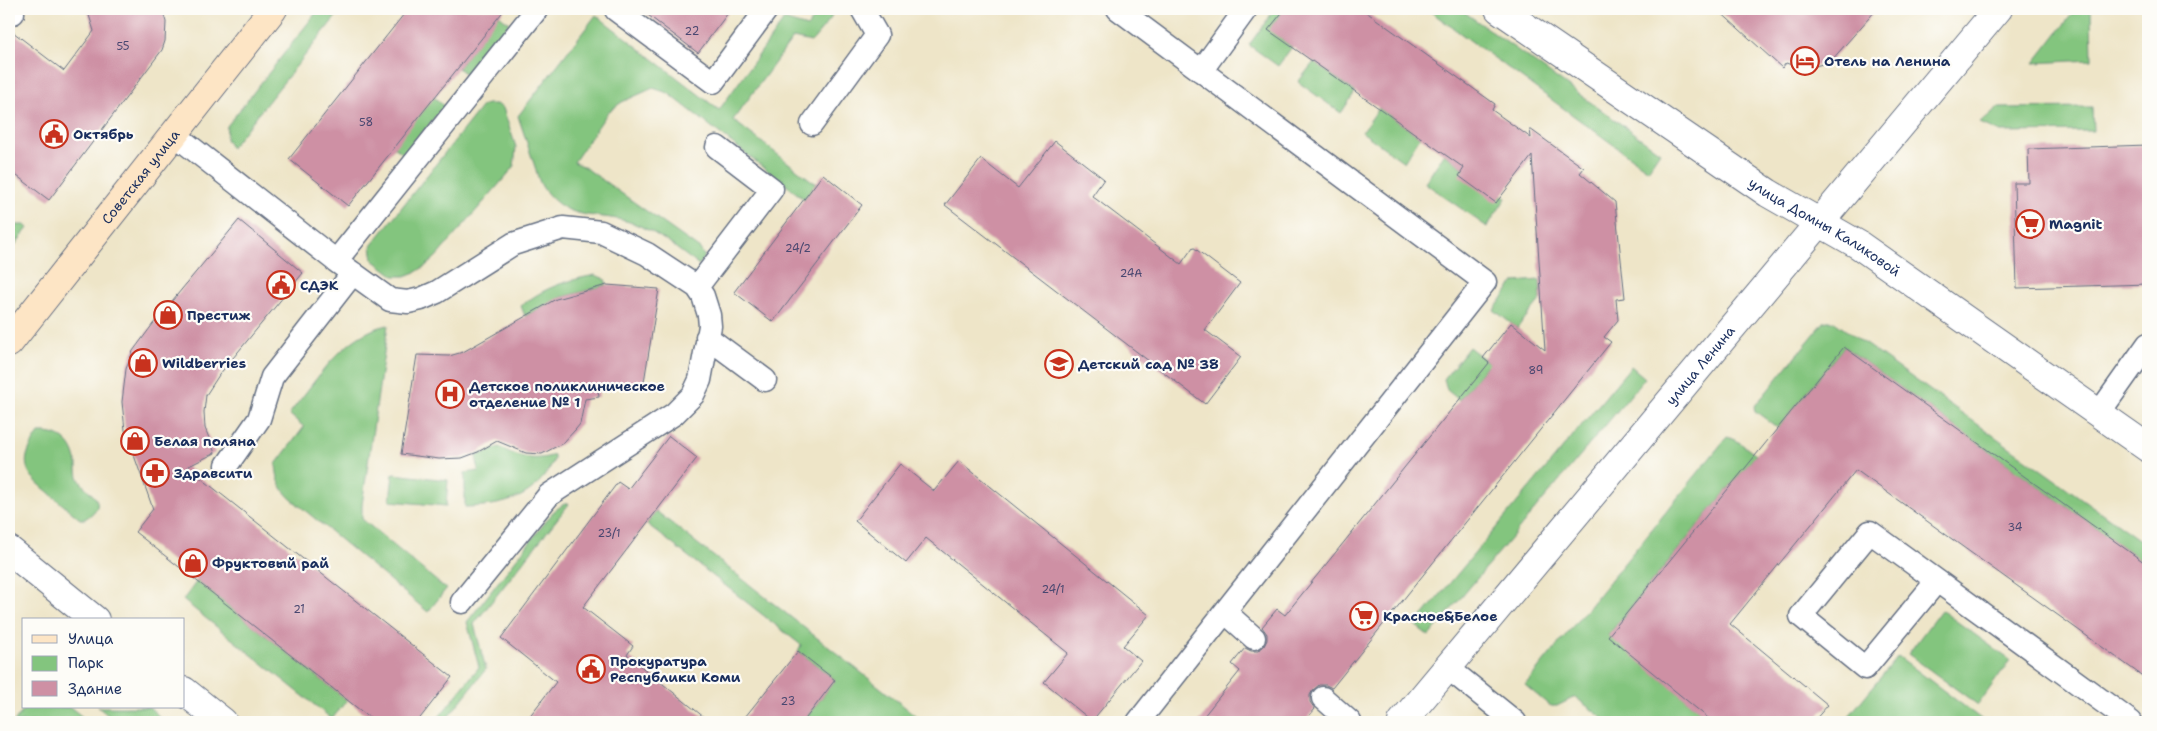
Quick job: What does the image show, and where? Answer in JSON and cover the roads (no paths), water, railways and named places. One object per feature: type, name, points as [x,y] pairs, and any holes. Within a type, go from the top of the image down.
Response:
[{"type":"main road","name":"Советская улица","points":[[9,343],[272,9]]},
{"type":"street","name":"улица Домны Каликовой","points":[[1499,9],[1768,193],[1859,245],[2148,448]]},
{"type":"street","name":"улица Ленина","points":[[1402,722],[1998,9]]},
{"type":"street","points":[[9,550],[93,618]]},
{"type":"street","points":[[185,692],[223,722]]},
{"type":"lane","points":[[227,465],[259,419],[272,377],[344,267],[537,9]]},
{"type":"lane","points":[[616,10],[713,82],[767,9]]},
{"type":"lane","points":[[812,124],[878,35],[862,9]]},
{"type":"lane","points":[[1118,9],[1485,282],[1138,722]]},
{"type":"lane","points":[[1201,71],[1246,9]]},
{"type":"lane","points":[[174,134],[344,267],[390,300],[408,302],[421,299],[437,292],[512,244],[564,228],[601,232],[646,254],[697,287],[703,296],[709,315],[708,337],[700,380],[686,402],[674,414],[549,495],[462,602]]},
{"type":"lane","points":[[697,287],[772,189],[717,147]]},
{"type":"lane","points":[[708,337],[765,380]]},
{"type":"lane","points":[[2099,413],[2148,344]]},
{"type":"lane","points":[[1936,582],[1865,668],[1801,616],[1870,532],[1936,582],[2131,722]]},
{"type":"lane","points":[[1225,612],[1254,638]]},
{"type":"lane","points":[[1448,668],[1515,722]]},
{"type":"lane","points":[[1323,698],[1350,722]]},
{"type":"place","name":"Отель на Ленина","points":[[1805,61]]},
{"type":"place","name":"Октябрь","points":[[54,134]]},
{"type":"place","name":"Magnit","points":[[2030,224]]},
{"type":"place","name":"СДЭК","points":[[281,285]]},
{"type":"place","name":"Престиж","points":[[168,315]]},
{"type":"place","name":"Wildberries","points":[[143,363]]},
{"type":"place","name":"Детский сад № 38","points":[[1059,364]]},
{"type":"place","name":"Детское поликлиническое отделение № 1","points":[[450,394]]},
{"type":"place","name":"Белая поляна","points":[[135,441]]},
{"type":"place","name":"Здравсити","points":[[155,473]]},
{"type":"place","name":"Фруктовый рай","points":[[193,563]]},
{"type":"place","name":"Красное&Белое","points":[[1364,616]]},
{"type":"place","name":"Прокуратура Республики Коми","points":[[591,669]]}]
